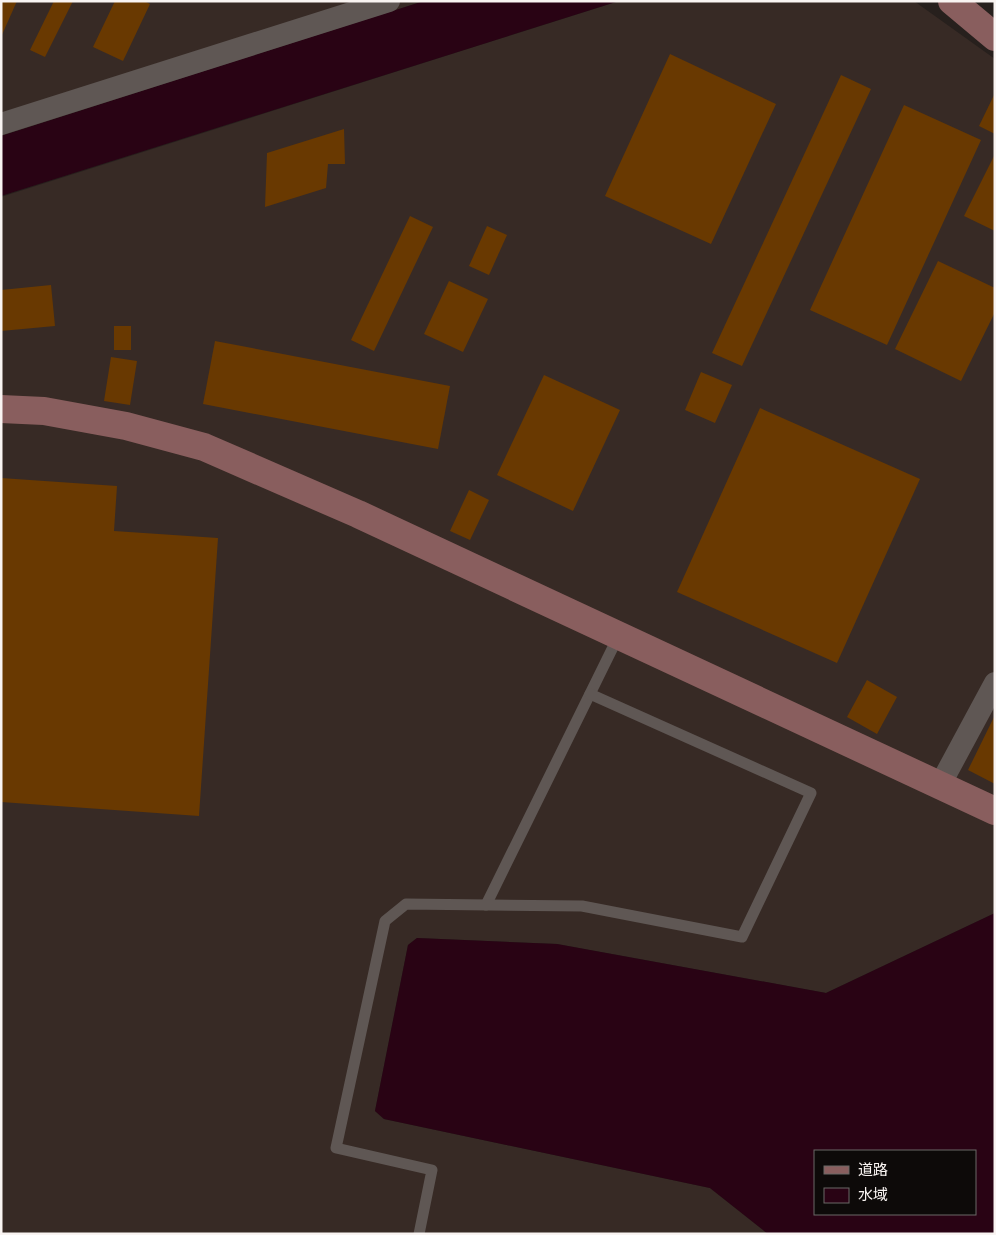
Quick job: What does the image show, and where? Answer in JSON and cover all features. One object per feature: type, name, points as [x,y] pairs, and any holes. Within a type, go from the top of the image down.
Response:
[{"type":"street","points":[[1,124],[389,1]]},
{"type":"street","points":[[952,1],[995,37]]},
{"type":"street","points":[[1,409],[44,411],[126,426],[204,448],[358,514],[995,811]]},
{"type":"street","points":[[940,786],[995,683]]},
{"type":"lane","points":[[486,905],[618,635]]},
{"type":"lane","points":[[419,1234],[432,1170],[336,1148],[385,921],[406,904],[582,906],[742,937],[810,793],[590,694]]},
{"type":"shaded area","points":[[1,1],[424,1],[1,136]]},
{"type":"shaded area","points":[[619,1],[914,1],[995,59],[995,913],[826,993],[557,944],[417,938],[408,945],[375,1111],[384,1119],[710,1188],[768,1234],[1,1234],[1,197]]},
{"type":"water","points":[[424,1],[619,1],[1,196],[1,136]]},
{"type":"water","points":[[995,913],[995,1234],[768,1234],[710,1188],[384,1119],[375,1111],[408,945],[417,938],[557,944],[826,993]]},
{"type":"building","points":[[1,1],[17,1],[1,37]]},
{"type":"building","points":[[54,1],[73,1],[45,57],[30,50]]},
{"type":"building","points":[[115,1],[144,1],[150,4],[123,61],[93,47]]},
{"type":"building","points":[[670,54],[776,104],[711,244],[605,196]]},
{"type":"building","points":[[841,75],[871,89],[742,366],[712,353]]},
{"type":"building","points":[[995,93],[995,134],[979,126]]},
{"type":"building","points":[[904,105],[981,140],[887,345],[810,310]]},
{"type":"building","points":[[344,129],[345,164],[328,164],[326,188],[265,207],[267,153]]},
{"type":"building","points":[[995,154],[995,231],[964,216]]},
{"type":"building","points":[[410,216],[433,227],[374,351],[351,340]]},
{"type":"building","points":[[487,226],[507,235],[489,275],[469,266]]},
{"type":"building","points":[[938,261],[995,288],[995,312],[961,381],[895,349]]},
{"type":"building","points":[[449,281],[488,299],[463,352],[424,334]]},
{"type":"building","points":[[51,285],[55,326],[1,331],[1,290]]},
{"type":"building","points":[[114,326],[131,326],[131,350],[114,350]]},
{"type":"building","points":[[215,341],[450,386],[438,449],[203,404]]},
{"type":"building","points":[[111,357],[137,361],[130,405],[104,401]]},
{"type":"building","points":[[701,372],[732,385],[715,423],[685,410]]},
{"type":"building","points":[[544,375],[620,410],[573,511],[497,475]]},
{"type":"building","points":[[760,408],[920,479],[837,663],[677,592]]},
{"type":"building","points":[[1,478],[117,486],[114,531],[218,538],[199,816],[1,802]]},
{"type":"building","points":[[469,490],[489,500],[470,540],[450,531]]},
{"type":"building","points":[[867,680],[897,697],[877,734],[847,717]]},
{"type":"building","points":[[995,715],[995,784],[968,770]]}]
